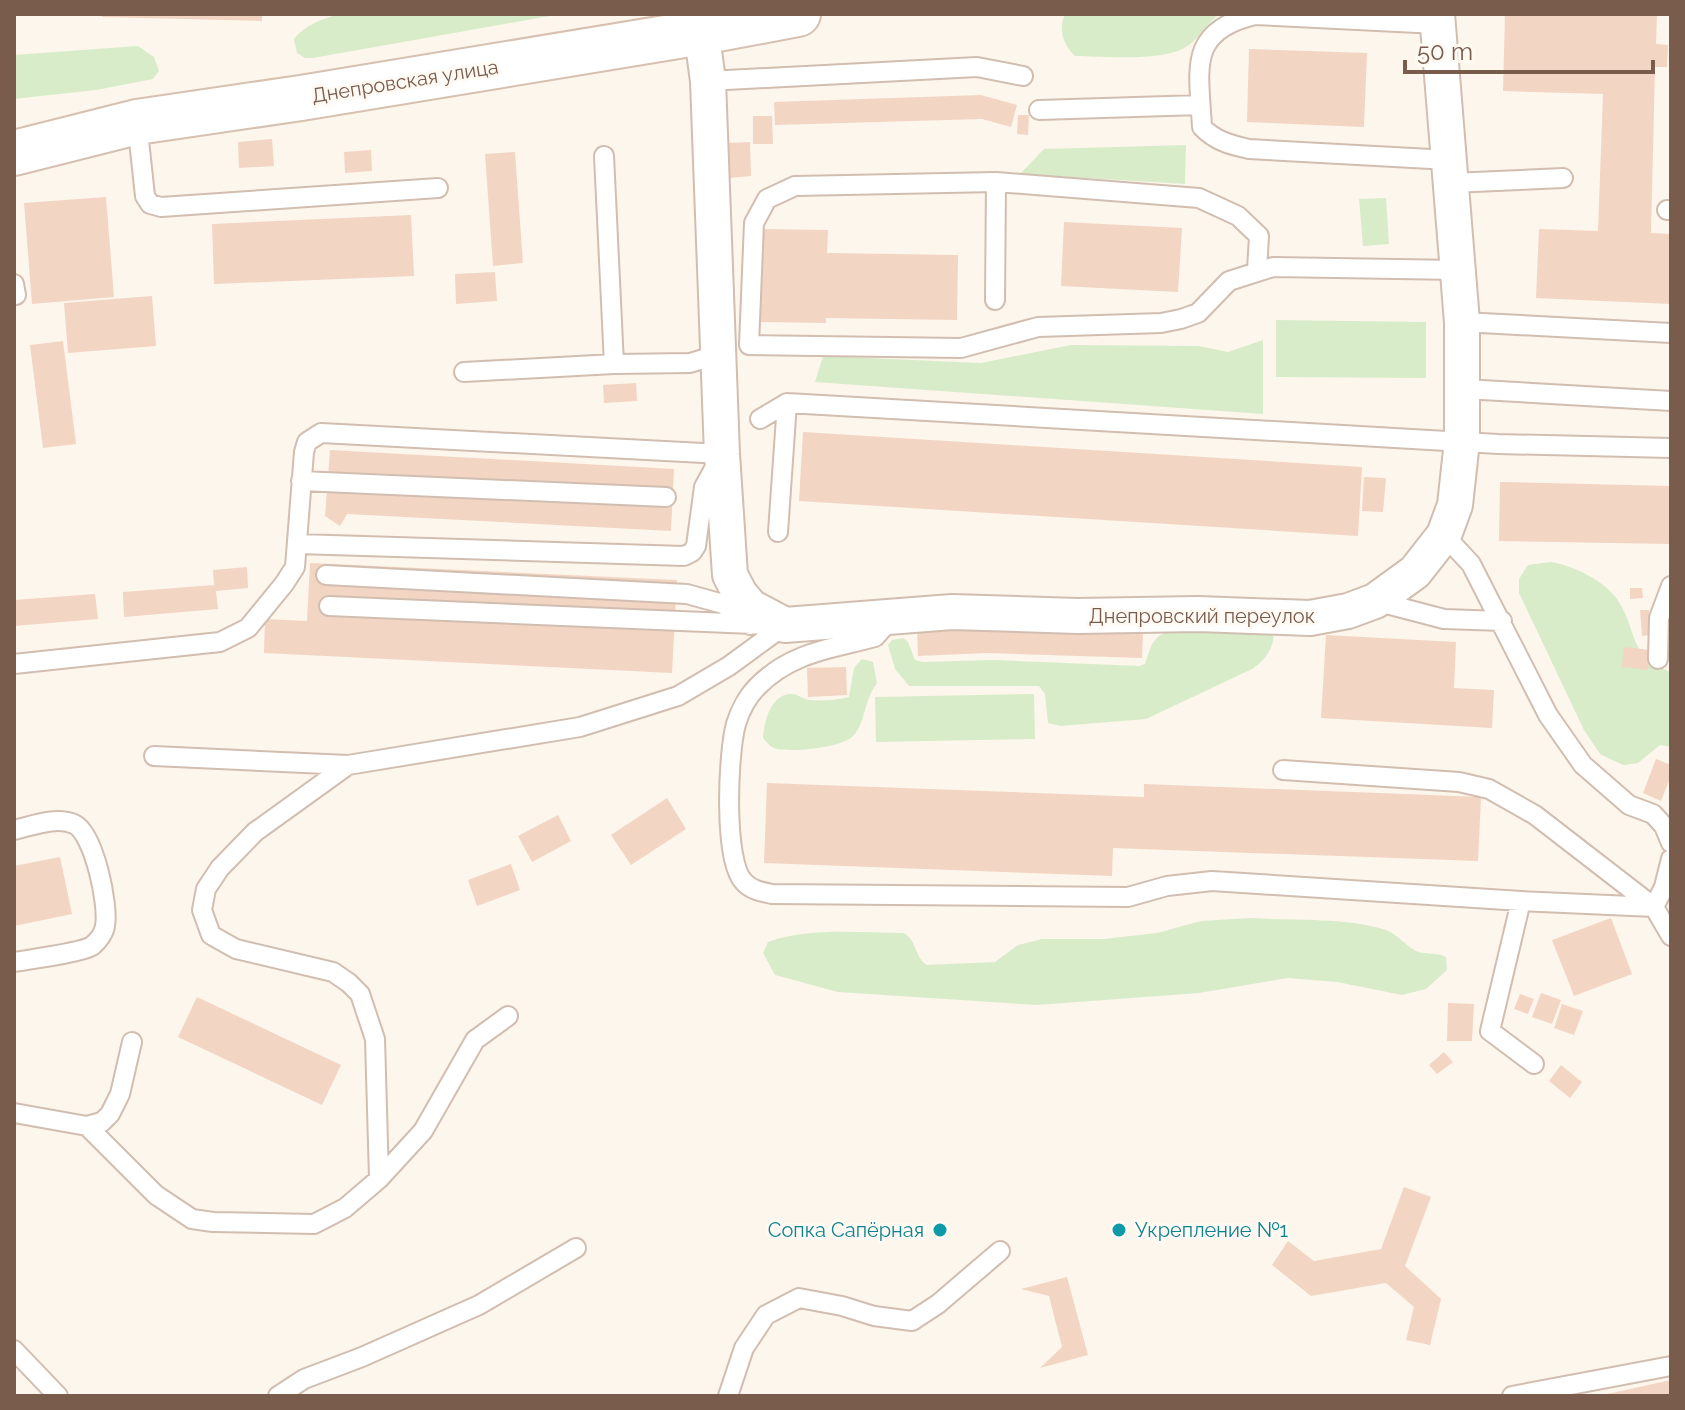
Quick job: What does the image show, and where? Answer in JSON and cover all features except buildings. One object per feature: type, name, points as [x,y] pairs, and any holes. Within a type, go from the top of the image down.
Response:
[{"type":"main road","name":"Днепровская улица","points":[[14,153],[137,122],[700,23],[798,14]]},
{"type":"street","name":"Днепровский переулок","points":[[785,625],[952,612],[1310,618],[1348,611],[1375,601],[1415,572],[1444,535],[1455,505],[1462,441],[1462,322],[1438,19]]},
{"type":"street","points":[[700,23],[733,350],[722,454],[730,575],[751,607],[785,625]]},
{"type":"lane","points":[[1438,19],[1255,15],[1232,21],[1212,33],[1204,48],[1199,69],[1202,127],[1210,136],[1224,143],[1249,149],[1450,172],[1563,178]]},
{"type":"lane","points":[[708,81],[977,67],[1023,76]]},
{"type":"lane","points":[[1039,110],[1200,105]]},
{"type":"lane","points":[[137,122],[145,196],[150,204],[161,207],[438,188]]},
{"type":"lane","points":[[604,156],[614,364]]},
{"type":"lane","points":[[733,350],[754,223],[767,199],[795,186],[996,182],[1207,200],[1238,216],[1259,236],[1257,270]]},
{"type":"lane","points":[[995,300],[996,182]]},
{"type":"lane","points":[[464,372],[690,363],[733,350],[961,348],[1038,327],[1161,323],[1198,313],[1229,281],[1273,267],[1459,270]]},
{"type":"lane","points":[[1462,322],[1671,333]]},
{"type":"lane","points":[[1464,389],[1671,401]]},
{"type":"lane","points":[[778,532],[787,403]]},
{"type":"lane","points":[[760,419],[787,403],[1462,441],[1671,448]]},
{"type":"lane","points":[[14,664],[220,642],[248,628],[295,567],[307,442],[321,433],[722,454],[704,487],[696,546],[684,556],[298,544]]},
{"type":"lane","points":[[301,481],[666,497]]},
{"type":"lane","points":[[1444,535],[1471,564],[1548,715],[1583,765],[1629,805],[1653,814],[1664,826],[1671,843]]},
{"type":"lane","points":[[326,575],[687,594],[723,604],[750,625]]},
{"type":"lane","points":[[1658,659],[1659,618],[1671,586]]},
{"type":"lane","points":[[1375,601],[1444,619],[1502,621]]},
{"type":"lane","points":[[329,606],[785,625]]},
{"type":"lane","points":[[885,618],[883,628],[875,637],[795,659],[755,688],[745,704],[736,725],[732,752],[729,833],[739,875],[743,882],[757,891],[772,894],[1128,897],[1167,886],[1212,881],[1654,907]]},
{"type":"lane","points":[[154,756],[348,765],[580,727],[678,696],[729,666],[785,625]]},
{"type":"lane","points":[[348,765],[255,832],[220,868],[206,889],[202,910],[211,935],[236,949],[333,972],[360,994],[375,1039],[379,1179]]},
{"type":"lane","points":[[1283,770],[1459,782],[1489,789],[1535,815],[1654,907],[1671,936]]},
{"type":"lane","points":[[14,830],[61,820],[76,824],[86,834],[99,871],[106,924],[102,935],[90,947],[14,962]]},
{"type":"lane","points":[[1654,907],[1664,887],[1671,859]]},
{"type":"lane","points":[[1521,901],[1490,1031],[1534,1064]]},
{"type":"lane","points":[[87,1126],[156,1195],[192,1219],[314,1224],[345,1208],[379,1179],[423,1131],[475,1040],[508,1016]]},
{"type":"lane","points":[[14,1113],[87,1126],[102,1122],[110,1114],[120,1094],[132,1042]]},
{"type":"lane","points":[[278,1396],[304,1379],[479,1305],[576,1248]]},
{"type":"lane","points":[[728,1396],[744,1348],[766,1315],[799,1298],[874,1316],[912,1321],[938,1304],[1000,1251]]},
{"type":"lane","points":[[14,1350],[58,1396]]},
{"type":"lane","points":[[1512,1396],[1671,1366]]},
{"type":"green space","points":[[338,14],[561,14],[313,58],[297,53],[294,39],[299,34],[314,23]]},
{"type":"green space","points":[[1065,14],[1220,14],[1189,45],[1178,51],[1118,57],[1075,56],[1063,36]]},
{"type":"green space","points":[[138,46],[154,57],[159,71],[153,79],[96,90],[14,99],[14,55]]},
{"type":"green space","points":[[1186,145],[1185,184],[1020,174],[1044,149]]},
{"type":"green space","points":[[1386,198],[1389,244],[1363,246],[1359,199]]},
{"type":"green space","points":[[1276,320],[1426,322],[1426,378],[1276,377]]},
{"type":"green space","points":[[1263,340],[1263,414],[815,382],[823,356],[981,363],[1071,345],[1199,346],[1228,352]]},
{"type":"green space","points":[[1551,562],[1587,575],[1611,592],[1624,611],[1640,650],[1647,658],[1671,672],[1671,747],[1660,745],[1638,763],[1623,765],[1600,754],[1584,730],[1519,593],[1519,579],[1528,565]]},
{"type":"green space","points":[[1176,630],[1273,631],[1273,643],[1261,662],[1252,669],[1146,719],[1061,726],[1048,723],[1045,694],[1039,686],[909,686],[895,669],[888,645],[892,640],[903,638],[908,642],[915,660],[923,662],[992,660],[1139,666],[1145,664],[1158,637]]},
{"type":"green space","points":[[862,659],[873,662],[877,683],[855,734],[841,743],[819,748],[785,750],[768,744],[763,738],[765,724],[779,698],[794,694],[815,700],[849,697],[854,668]]},
{"type":"green space","points":[[1034,694],[1035,739],[876,742],[875,697]]},
{"type":"green space","points":[[1250,918],[1336,921],[1386,930],[1416,951],[1446,957],[1447,970],[1426,989],[1402,995],[1337,982],[1288,978],[1199,993],[1037,1005],[838,992],[775,975],[763,953],[768,942],[801,934],[904,933],[927,965],[995,962],[1018,945],[1042,939],[1104,939],[1157,933],[1201,921]]},
{"type":"place","name":"Сопка Сапёрная","points":[[940,1230]]},
{"type":"place","name":"Укрепление №1","points":[[1119,1230]]}]
